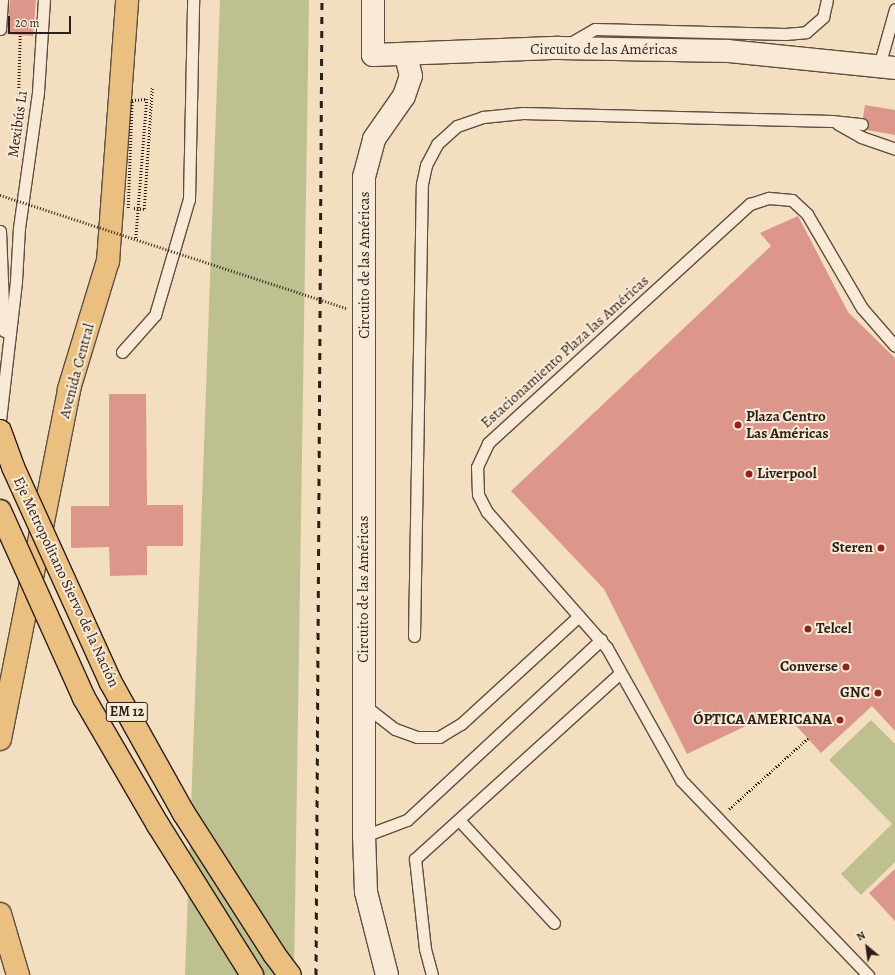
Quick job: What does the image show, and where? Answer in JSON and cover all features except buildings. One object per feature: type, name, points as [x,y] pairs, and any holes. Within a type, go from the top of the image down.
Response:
[{"type":"highway","name":"Avenida Central","points":[[0,739],[69,389],[108,261],[127,0]]},
{"type":"highway","name":"Eje Metropolitano Siervo de la Nación","points":[[0,431],[13,467],[111,683],[183,812],[274,954],[290,975]]},
{"type":"highway","name":"Eje Metropolitano Siervo de la Nación","points":[[0,511],[84,698],[158,825],[252,975]]},
{"type":"highway","points":[[0,914],[18,975]]},
{"type":"main road","points":[[373,0],[373,56],[406,56]]},
{"type":"main road","name":"Circuito de las Américas","points":[[387,975],[366,892],[364,836],[363,704],[366,323],[364,177],[374,139],[404,96],[411,76],[406,56],[560,48],[728,51],[887,67]]},
{"type":"lane","points":[[0,29],[2,0]]},
{"type":"lane","name":"Mexibús L1","points":[[0,420],[4,370],[16,281],[19,228],[38,92],[44,0]]},
{"type":"lane","points":[[122,352],[155,315],[189,199],[193,0]]},
{"type":"lane","points":[[560,48],[595,29],[786,34],[806,32],[823,17],[827,0]]},
{"type":"lane","points":[[887,67],[895,9]]},
{"type":"lane","points":[[414,636],[422,184],[426,165],[437,144],[457,126],[483,117],[523,114],[832,121],[862,124]]},
{"type":"lane","points":[[832,121],[861,137],[895,149]]},
{"type":"lane","name":"Estacionamiento Plaza las Américas","points":[[868,975],[682,780],[601,640],[487,512],[478,494],[477,467],[488,443],[750,204],[769,198],[792,200],[807,214],[862,308],[895,346]]},
{"type":"lane","name":"Mexibús L1","points":[[0,231],[4,370]]},
{"type":"lane","points":[[363,704],[394,729],[417,737],[438,737],[461,724],[579,616]]},
{"type":"lane","points":[[364,836],[407,820],[601,640]]},
{"type":"lane","points":[[432,975],[425,949],[415,859],[620,673]]},
{"type":"lane","points":[[459,820],[554,923]]},
{"type":"path","points":[[18,114],[20,36]]},
{"type":"path","points":[[136,240],[147,99],[132,100],[128,208],[144,209],[152,87]]},
{"type":"path","points":[[0,195],[348,309]]},
{"type":"path","points":[[719,819],[808,738]]},
{"type":"green space","points":[[220,0],[309,0],[294,975],[185,975]]},
{"type":"green space","points":[[871,720],[895,744],[895,862],[861,895],[841,874],[892,824],[829,760]]},
{"type":"railway","points":[[316,975],[322,0]]},
{"type":"place","name":"Plaza Centro Las Américas","points":[[738,425]]},
{"type":"place","name":"Liverpool","points":[[749,474]]},
{"type":"place","name":"Steren","points":[[881,548]]},
{"type":"place","name":"Telcel","points":[[808,629]]},
{"type":"place","name":"Converse","points":[[846,667]]},
{"type":"place","name":"GNC","points":[[878,693]]},
{"type":"place","name":"ÓPTICA AMERICANA","points":[[840,720]]}]
